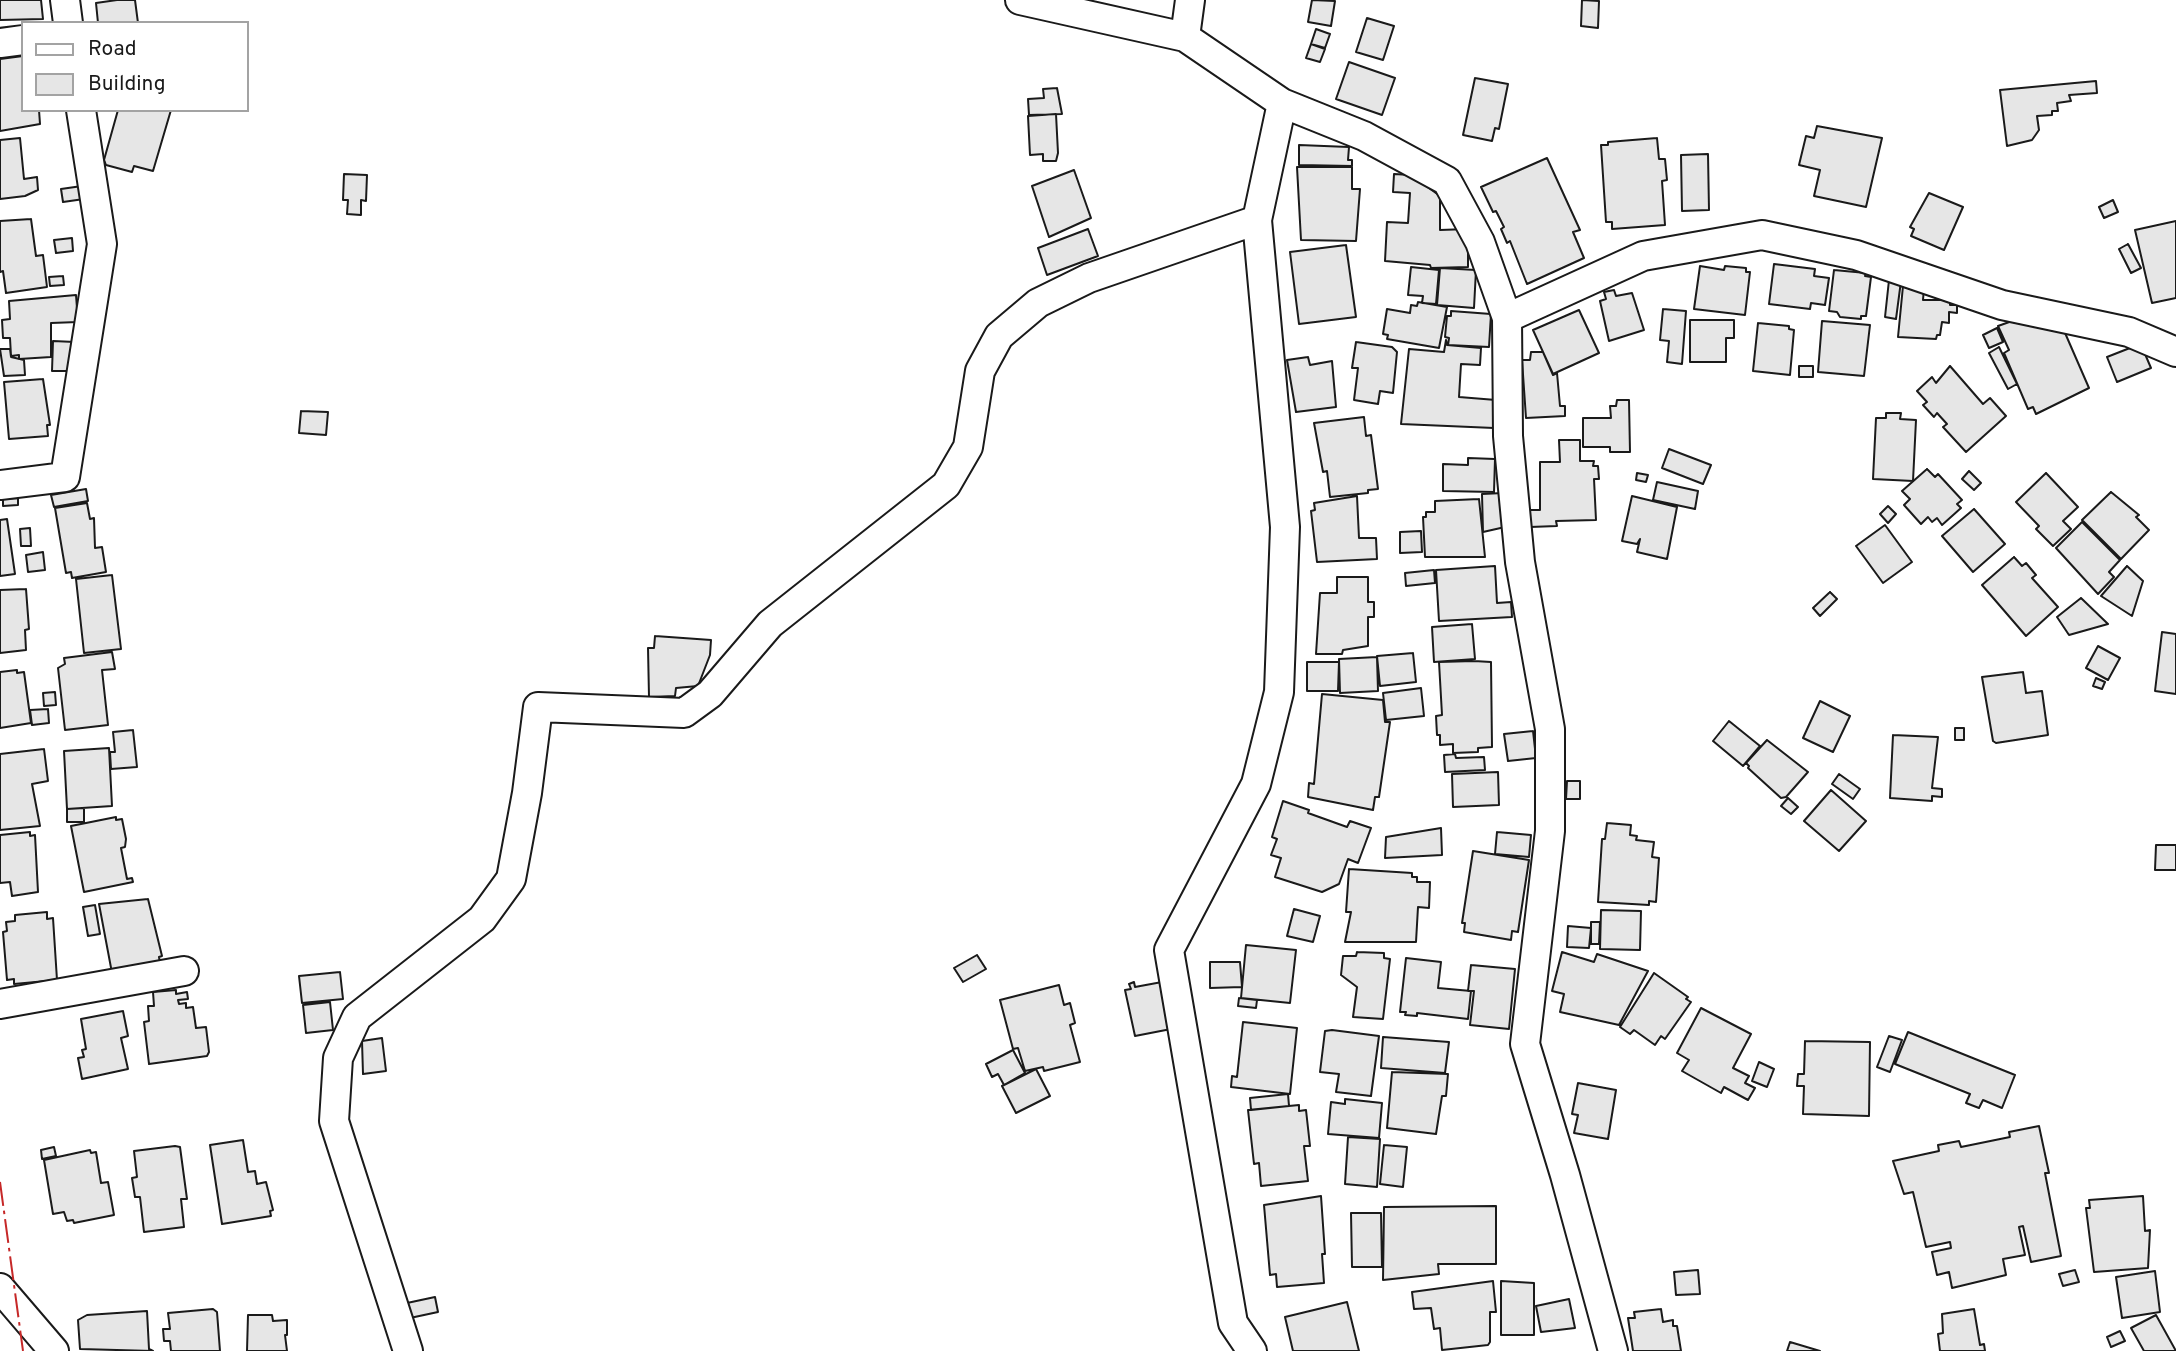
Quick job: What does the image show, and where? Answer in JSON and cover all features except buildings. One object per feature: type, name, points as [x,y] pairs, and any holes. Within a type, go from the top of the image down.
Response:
[{"type":"street","points":[[65,0],[68,21]]},
{"type":"street","points":[[1020,0],[1185,37],[1282,103],[1364,136],[1447,181],[1480,242],[1507,318],[1508,436],[1521,562],[1550,729],[1550,831],[1525,1044],[1565,1175],[1613,1351]]},
{"type":"street","points":[[1185,37],[1190,0]]},
{"type":"street","points":[[0,43],[21,40]]},
{"type":"street","points":[[1252,1351],[1233,1323],[1169,950],[1230,839],[1256,784],[1279,692],[1285,527],[1258,220],[1282,103]]},
{"type":"street","points":[[0,485],[65,477],[102,244],[81,112]]},
{"type":"street","points":[[408,1351],[334,1121],[338,1058],[357,1017],[482,919],[511,879],[527,793],[538,707],[684,713],[710,694],[770,624],[946,485],[968,447],[980,371],[999,336],[1038,303],[1089,278],[1258,220]]},
{"type":"street","points":[[1507,318],[1643,256],[1762,234],[1856,255],[2002,305],[2129,332],[2176,352]]},
{"type":"street","points":[[0,1004],[184,971]]},
{"type":"street","points":[[0,1288],[54,1351]]},
{"type":"power","points":[[0,1182],[23,1351]]}]
